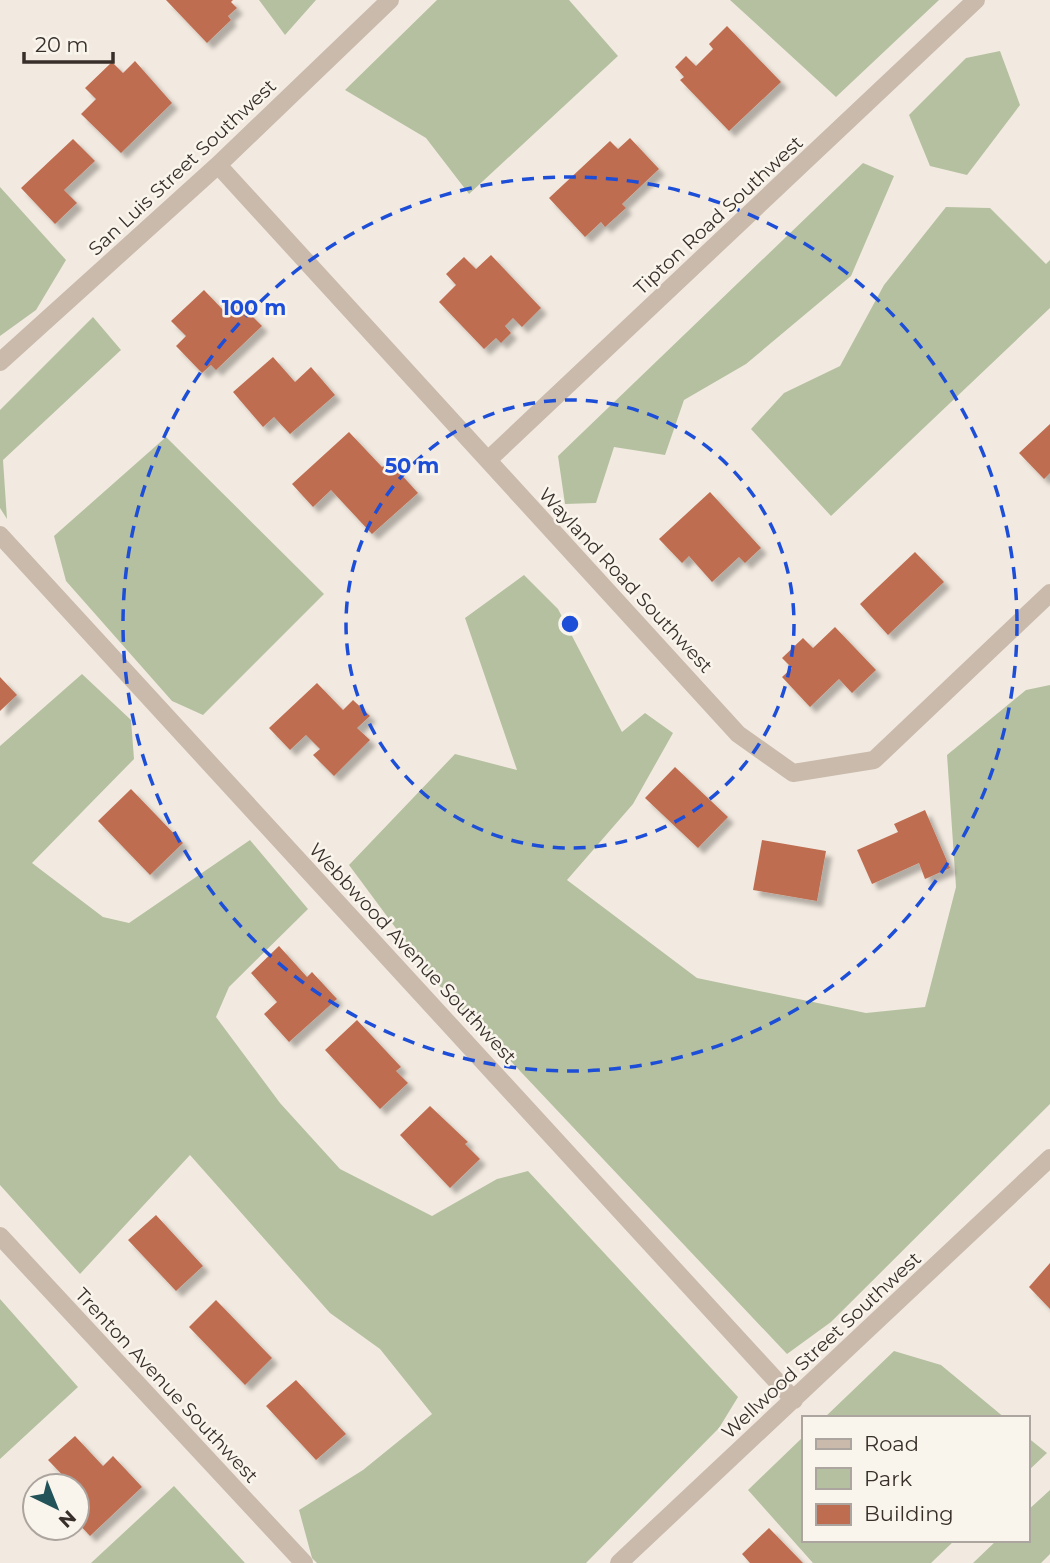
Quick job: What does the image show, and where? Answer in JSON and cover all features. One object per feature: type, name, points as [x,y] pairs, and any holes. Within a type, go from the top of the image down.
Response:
[{"type":"street","name":"San Luis Street Southwest","points":[[0,362],[218,165],[390,0]]},
{"type":"street","name":"Tipton Road Southwest","points":[[488,460],[976,0]]},
{"type":"street","name":"Wayland Road Southwest","points":[[218,165],[738,734],[793,773],[874,760],[1050,593]]},
{"type":"street","name":"Webbwood Avenue Southwest","points":[[0,536],[794,1400]]},
{"type":"street","name":"Wellwood Street Southwest","points":[[619,1563],[1050,1157]]},
{"type":"street","name":"Trenton Avenue Southwest","points":[[0,1236],[304,1563]]},
{"type":"green space","points":[[259,0],[316,0],[285,35]]},
{"type":"green space","points":[[437,0],[569,0],[618,56],[469,194],[426,138],[345,90]]},
{"type":"green space","points":[[730,0],[939,0],[836,97]]},
{"type":"green space","points":[[1000,51],[1020,105],[967,175],[930,166],[909,115],[966,58]]},
{"type":"green space","points":[[863,163],[894,176],[851,276],[746,364],[684,400],[665,455],[614,447],[596,503],[565,504],[558,456]]},
{"type":"green space","points":[[0,187],[66,260],[36,310],[0,336]]},
{"type":"green space","points":[[946,207],[990,208],[1046,264],[1050,260],[1050,308],[831,516],[751,429],[784,393],[840,366],[884,285]]},
{"type":"green space","points":[[93,317],[121,350],[3,460],[7,519],[0,508],[0,410]]},
{"type":"green space","points":[[166,437],[324,594],[203,715],[172,701],[66,581],[54,536]]},
{"type":"green space","points":[[524,575],[558,609],[622,732],[645,713],[673,733],[633,804],[567,880],[697,978],[866,1013],[925,1007],[956,887],[947,755],[1026,690],[1050,685],[1050,1104],[831,1322],[787,1354],[435,981],[349,865],[455,754],[517,770],[465,618]]},
{"type":"green space","points":[[82,674],[131,720],[134,759],[32,863],[103,917],[129,923],[250,840],[308,909],[229,987],[216,1017],[280,1103],[340,1169],[432,1216],[497,1179],[528,1171],[738,1397],[719,1428],[586,1563],[317,1563],[312,1558],[299,1510],[363,1470],[432,1414],[380,1349],[330,1313],[190,1155],[80,1274],[0,1185],[0,746]]},
{"type":"green space","points":[[0,1299],[78,1387],[0,1459]]},
{"type":"green space","points":[[894,1351],[941,1365],[1003,1416],[826,1416]]},
{"type":"green space","points":[[802,1438],[802,1542],[953,1542],[931,1563],[813,1563],[748,1490]]},
{"type":"green space","points":[[1029,1439],[1047,1453],[1029,1470]]},
{"type":"green space","points":[[174,1486],[245,1563],[91,1563]]},
{"type":"green space","points":[[1050,1490],[1050,1554],[1041,1563],[973,1563],[995,1542],[1029,1542],[1029,1509]]},
{"type":"building","points":[[166,0],[233,0],[231,2],[237,8],[228,16],[231,20],[207,43]]},
{"type":"building","points":[[727,26],[781,82],[729,131],[680,80],[684,77],[675,67],[686,56],[696,66],[713,49],[709,44]]},
{"type":"building","points":[[135,61],[172,103],[121,153],[81,114],[96,99],[85,88],[112,62],[123,73]]},
{"type":"building","points":[[630,138],[659,169],[622,204],[626,208],[605,227],[601,222],[585,237],[549,198],[610,141],[618,149]]},
{"type":"building","points":[[73,139],[95,161],[64,190],[77,203],[55,224],[21,188]]},
{"type":"building","points":[[491,255],[541,308],[522,327],[513,318],[505,326],[511,333],[501,343],[496,338],[484,349],[439,302],[456,285],[446,274],[464,257],[476,269]]},
{"type":"building","points":[[204,290],[226,313],[238,302],[262,326],[216,370],[211,365],[202,373],[176,346],[186,336],[171,321]]},
{"type":"building","points":[[273,357],[295,382],[311,367],[335,395],[290,434],[274,417],[263,427],[233,392]]},
{"type":"building","points":[[1050,424],[1050,473],[1044,479],[1019,453]]},
{"type":"building","points":[[349,432],[382,467],[389,461],[418,493],[372,534],[331,490],[313,507],[292,484]]},
{"type":"building","points":[[710,492],[761,548],[745,563],[739,557],[712,582],[689,556],[682,563],[659,539]]},
{"type":"building","points":[[915,552],[944,582],[888,635],[860,604]]},
{"type":"building","points":[[835,627],[876,670],[852,693],[839,679],[810,707],[782,677],[792,668],[782,658],[803,638],[813,648]]},
{"type":"building","points":[[0,677],[17,695],[0,711]]},
{"type":"building","points":[[317,683],[343,710],[353,700],[370,716],[357,728],[370,740],[334,776],[313,755],[320,749],[306,735],[290,750],[269,728]]},
{"type":"building","points":[[675,767],[728,817],[698,848],[645,798]]},
{"type":"building","points":[[131,789],[183,843],[150,875],[98,821]]},
{"type":"building","points":[[925,810],[950,868],[925,879],[919,863],[872,884],[857,850],[898,832],[894,824]]},
{"type":"building","points":[[762,840],[826,851],[817,901],[753,890]]},
{"type":"building","points":[[279,946],[307,977],[312,972],[337,999],[289,1042],[264,1014],[277,1002],[251,973]]},
{"type":"building","points":[[357,1020],[401,1067],[396,1071],[408,1083],[380,1109],[325,1050]]},
{"type":"building","points":[[430,1106],[468,1142],[465,1144],[480,1159],[450,1188],[400,1135]]},
{"type":"building","points":[[156,1215],[203,1266],[176,1291],[128,1240]]},
{"type":"building","points":[[1050,1263],[1050,1309],[1029,1287]]},
{"type":"building","points":[[216,1300],[272,1358],[245,1385],[189,1327]]},
{"type":"building","points":[[296,1380],[346,1434],[316,1460],[266,1406]]},
{"type":"building","points":[[75,1436],[103,1466],[113,1456],[142,1487],[91,1535],[91,1472],[60,1472],[48,1460]]},
{"type":"building","points":[[769,1528],[803,1563],[750,1563],[742,1554]]}]
